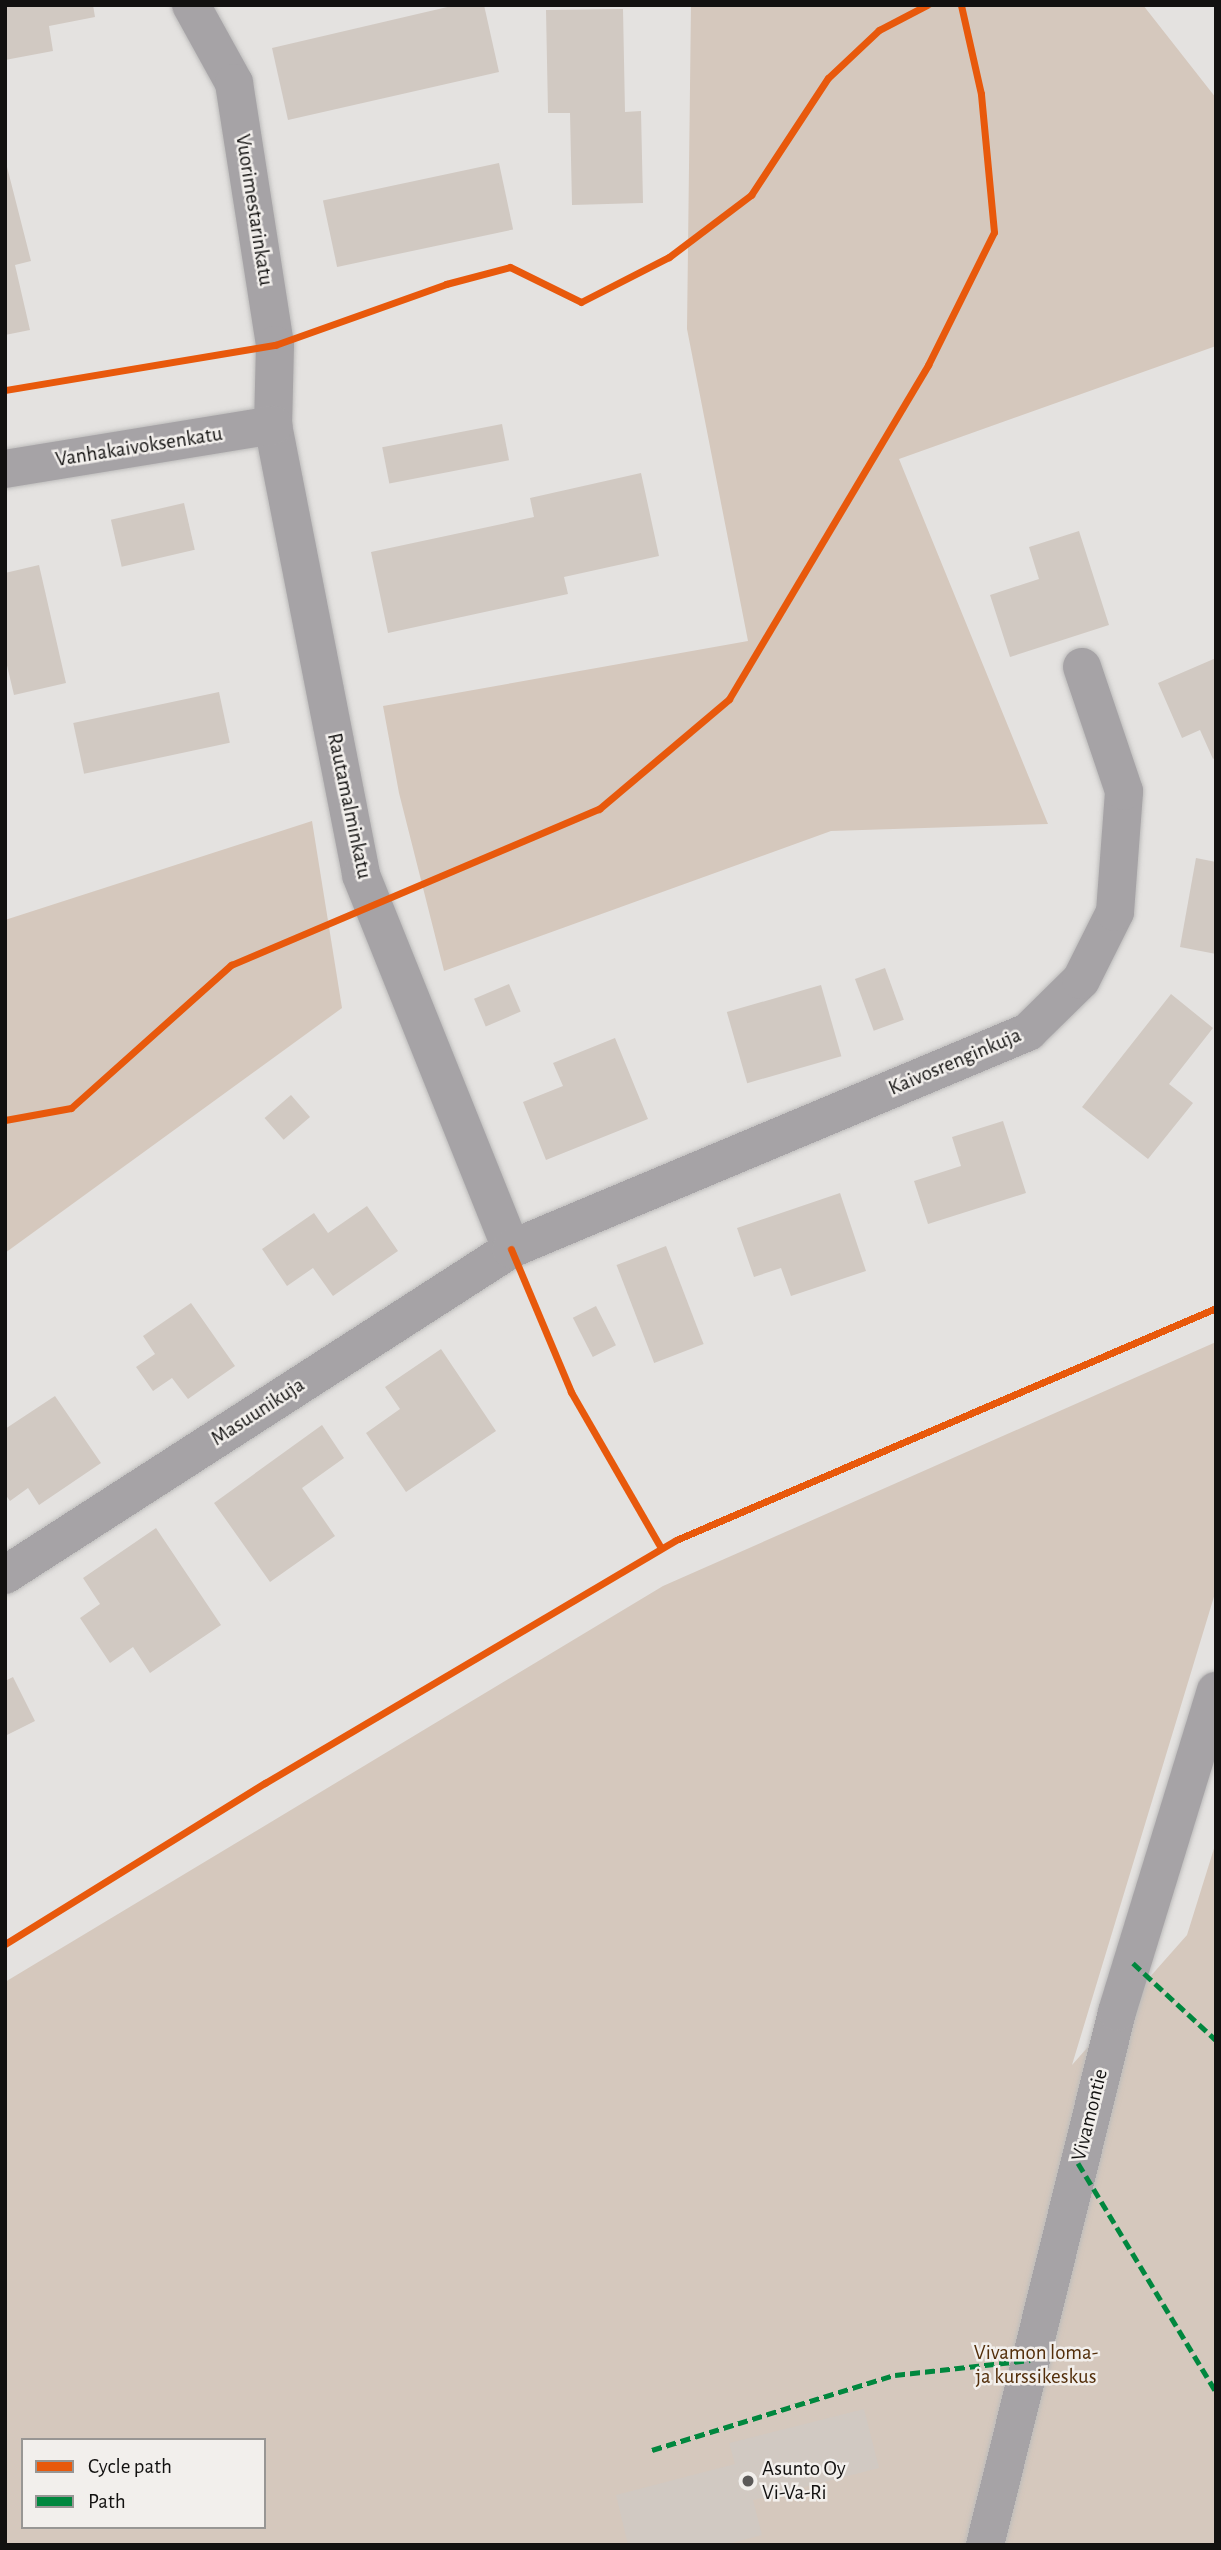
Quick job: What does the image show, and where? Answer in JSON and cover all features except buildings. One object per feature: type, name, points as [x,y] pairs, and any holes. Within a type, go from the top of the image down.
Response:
[{"type":"street","name":"Vuorimestarinkatu","points":[[191,5],[234,83],[275,345],[273,425]]},
{"type":"street","name":"Vanhakaivoksenkatu","points":[[5,469],[273,425]]},
{"type":"street","name":"Rautamalminkatu","points":[[273,425],[361,875],[511,1249]]},
{"type":"street","name":"Kaivosrenginkuja","points":[[511,1249],[1028,1032],[1081,980],[1115,912],[1124,791],[1082,667]]},
{"type":"street","name":"Masuunikuja","points":[[5,1575],[511,1249]]},
{"type":"street","name":"Vivamontie","points":[[985,2545],[1117,2012],[1216,1691]]},
{"type":"green space","points":[[691,5],[1143,5],[1216,98],[1216,346],[899,459],[1048,824],[831,831],[444,971],[399,793],[383,706],[748,641],[687,329]]},
{"type":"green space","points":[[312,821],[342,1008],[5,1253],[5,920]]},
{"type":"green space","name":"Vivamon loma- ja kurssikeskus","points":[[1216,1342],[1216,1590],[1072,2065],[1187,1935],[1216,1842],[1216,2545],[5,2545],[5,1982],[663,1586]]},
{"type":"marked path","points":[[1133,1963],[1216,2040]]},
{"type":"marked path","points":[[1078,2163],[1216,2392]]},
{"type":"marked path","points":[[652,2450],[895,2375],[1030,2360]]},
{"type":"cycle path","points":[[5,390],[275,345],[446,284],[510,267],[581,302],[669,257],[751,195],[828,78],[879,30],[927,5]]},
{"type":"cycle path","points":[[5,1120],[71,1108],[231,965],[599,809],[729,699],[928,365],[994,232],[981,94],[961,5]]},
{"type":"cycle path","points":[[511,1249],[571,1392],[661,1548]]},
{"type":"cycle path","points":[[5,1944],[265,1783],[676,1540],[1216,1308]]},
{"type":"place","name":"Asunto Oy Vi-Va-Ri","points":[[748,2481]]}]
